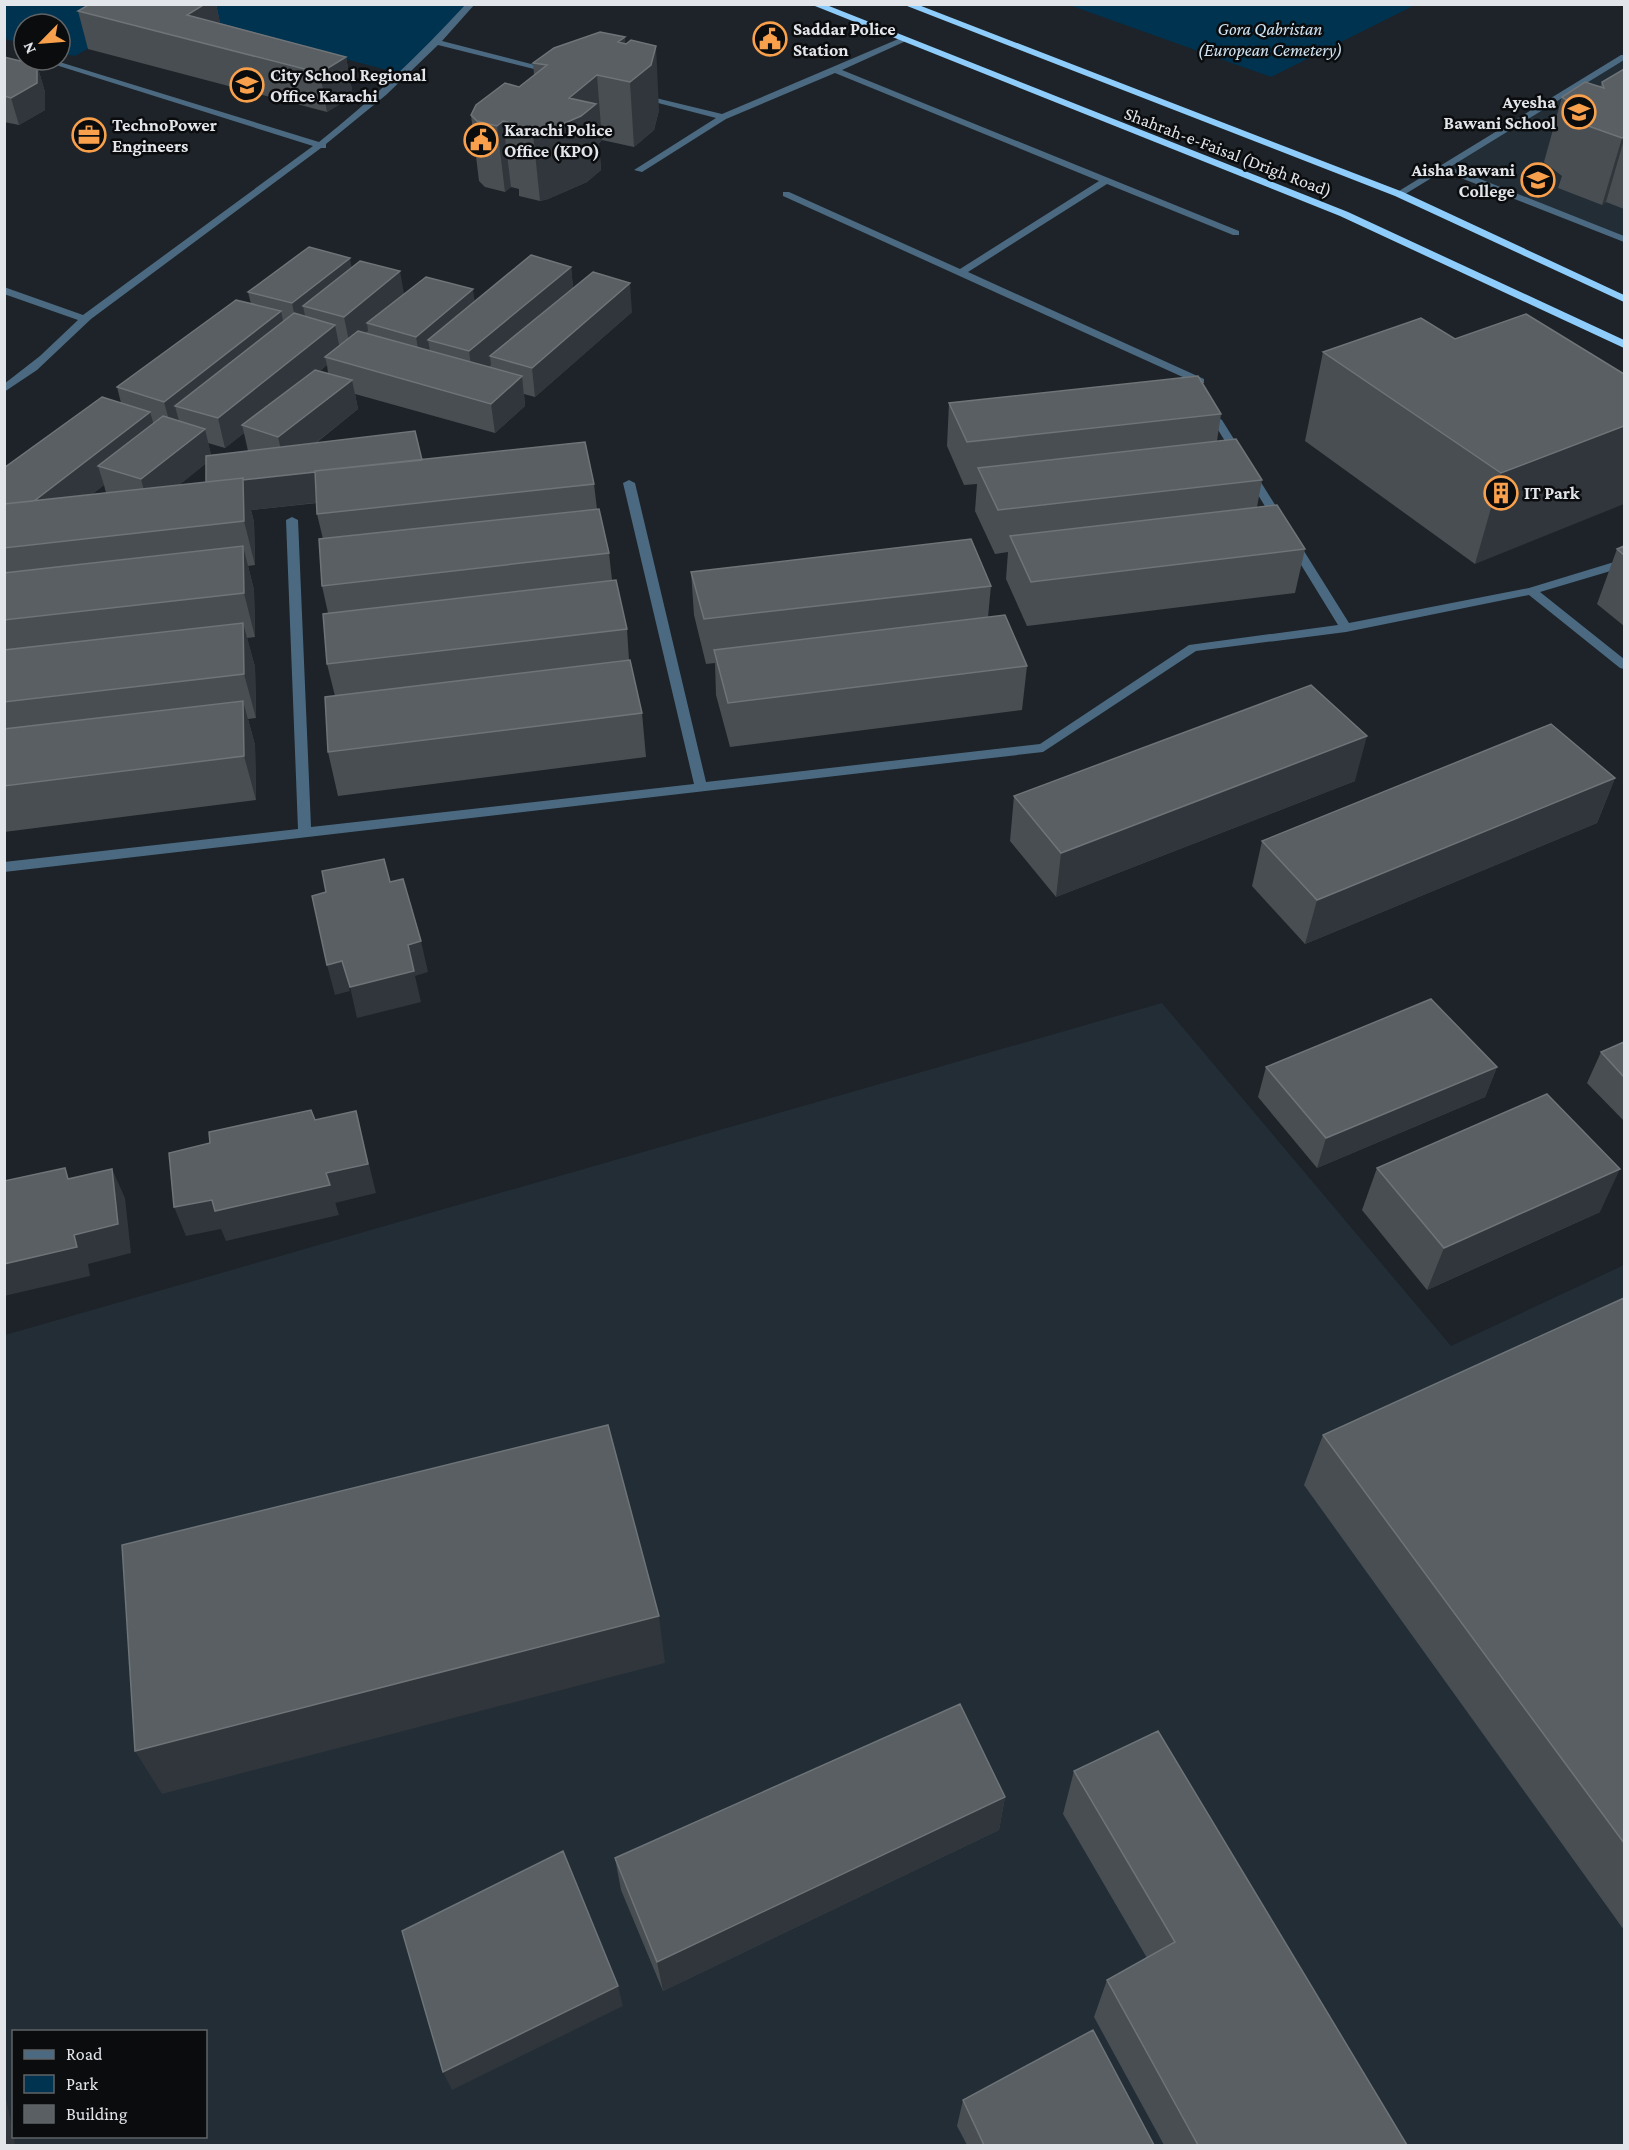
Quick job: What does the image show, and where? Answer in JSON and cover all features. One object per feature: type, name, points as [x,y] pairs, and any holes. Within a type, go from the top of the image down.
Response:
[{"type":"highway","name":"Shahrah-e-Faisal (Drigh Road)","points":[[814,4],[1344,214],[1624,344]]},
{"type":"highway","name":"Shahrah-e-Faisal (Drigh Road)","points":[[906,4],[1140,92],[1399,194],[1624,299]]},
{"type":"street","points":[[4,389],[37,364],[85,319],[323,146],[406,75],[449,32],[471,4]]},
{"type":"street","points":[[639,170],[723,117],[903,39]]},
{"type":"street","points":[[437,42],[563,75]]},
{"type":"street","points":[[1399,194],[1624,57]]},
{"type":"street","points":[[72,69],[323,146]]},
{"type":"street","points":[[835,70],[1236,234]]},
{"type":"street","points":[[631,93],[723,117]]},
{"type":"street","points":[[1442,167],[1624,239]]},
{"type":"street","points":[[960,273],[1105,181]]},
{"type":"street","points":[[786,194],[1200,381]]},
{"type":"street","points":[[4,290],[85,319]]},
{"type":"street","points":[[1217,420],[1346,628]]},
{"type":"street","points":[[630,483],[701,787]]},
{"type":"street","points":[[292,520],[306,832]]},
{"type":"street","points":[[4,867],[1042,748],[1193,648],[1346,628],[1531,591],[1624,563]]},
{"type":"street","points":[[1531,591],[1624,665]]},
{"type":"shaded area","name":"Ayesha Bawani School","points":[[1624,57],[1624,239],[1442,167]]},
{"type":"shaded area","points":[[1162,1003],[1451,1346],[1624,1265],[1624,2145],[5,2146],[5,1335]]},
{"type":"green space","name":"Gora Qabristan (European Cemetery)","points":[[1415,4],[1271,77],[1069,5]]},
{"type":"green space","points":[[5,5],[472,5],[406,75],[157,10],[75,56],[72,55],[72,12],[12,12],[12,41],[5,39]]},
{"type":"building","points":[[90,4],[205,4],[187,15],[346,57],[320,73],[78,11]]},
{"type":"building","points":[[600,32],[625,37],[618,42],[626,44],[631,40],[656,46],[651,65],[630,82],[597,75],[569,98],[596,104],[581,116],[542,133],[533,134],[512,130],[518,125],[503,121],[497,126],[477,121],[471,115],[476,105],[505,83],[519,87],[547,65],[533,63],[554,48]]},
{"type":"building","points":[[4,57],[12,59],[12,72],[37,72],[37,83],[11,98],[4,96]]},
{"type":"building","points":[[1624,69],[1624,137],[1577,122],[1582,119],[1581,111],[1562,97],[1585,82],[1604,88],[1602,82]]},
{"type":"building","points":[[309,247],[350,258],[292,303],[248,292]]},
{"type":"building","points":[[531,255],[571,267],[469,351],[428,340]]},
{"type":"building","points":[[360,261],[400,271],[344,317],[303,306]]},
{"type":"building","points":[[593,272],[630,283],[532,368],[490,356]]},
{"type":"building","points":[[426,277],[473,289],[416,337],[367,323]]},
{"type":"building","points":[[236,300],[281,311],[164,402],[117,387]]},
{"type":"building","points":[[294,313],[335,325],[218,418],[175,406]]},
{"type":"building","points":[[1526,314],[1624,374],[1624,426],[1501,473],[1323,352],[1421,318],[1455,339]]},
{"type":"building","points":[[358,331],[522,376],[491,404],[325,357]]},
{"type":"building","points":[[315,370],[352,380],[278,437],[242,425]]},
{"type":"building","points":[[1198,376],[1221,414],[967,442],[949,403]]},
{"type":"building","points":[[102,397],[150,412],[34,501],[4,504],[4,468]]},
{"type":"building","points":[[163,416],[205,429],[141,479],[98,466]]},
{"type":"building","points":[[415,431],[422,460],[206,482],[206,456]]},
{"type":"building","points":[[1236,439],[1262,480],[998,510],[978,468]]},
{"type":"building","points":[[585,442],[594,484],[317,514],[315,471]]},
{"type":"building","points":[[243,478],[244,521],[4,548],[4,504]]},
{"type":"building","points":[[1277,505],[1305,549],[1031,582],[1010,536]]},
{"type":"building","points":[[599,509],[609,553],[322,586],[319,539]]},
{"type":"building","points":[[971,539],[991,586],[704,619],[691,572]]},
{"type":"building","points":[[243,546],[244,593],[4,620],[4,573]]},
{"type":"building","points":[[1624,546],[1624,555],[1617,549]]},
{"type":"building","points":[[616,580],[627,629],[327,664],[323,614]]},
{"type":"building","points":[[1005,615],[1027,666],[728,703],[714,650]]},
{"type":"building","points":[[243,623],[244,674],[4,702],[4,650]]},
{"type":"building","points":[[630,660],[642,713],[328,752],[325,697]]},
{"type":"building","points":[[1311,685],[1367,736],[1061,853],[1014,796]]},
{"type":"building","points":[[243,701],[244,756],[4,786],[4,729]]},
{"type":"building","points":[[1551,724],[1615,778],[1317,900],[1262,841]]},
{"type":"building","points":[[384,859],[390,882],[403,879],[421,941],[408,945],[414,971],[350,987],[342,961],[327,965],[312,896],[326,892],[322,871]]},
{"type":"building","points":[[1431,999],[1497,1067],[1326,1138],[1266,1067]]},
{"type":"building","points":[[1624,1042],[1624,1077],[1601,1052]]},
{"type":"building","points":[[1547,1094],[1620,1169],[1444,1248],[1377,1168]]},
{"type":"building","points":[[311,1110],[315,1120],[356,1111],[368,1164],[326,1173],[330,1185],[215,1211],[212,1200],[174,1207],[169,1153],[210,1143],[209,1132]]},
{"type":"building","points":[[65,1168],[68,1179],[112,1169],[118,1224],[74,1235],[77,1247],[4,1264],[4,1181]]},
{"type":"building","points":[[1624,1298],[1624,1843],[1323,1435]]},
{"type":"building","points":[[608,1425],[659,1616],[135,1751],[122,1545]]},
{"type":"building","points":[[960,1704],[1005,1797],[657,1962],[615,1858]]},
{"type":"building","points":[[1158,1731],[1407,2145],[1198,2145],[1107,1980],[1175,1942],[1074,1771]]},
{"type":"building","points":[[563,1851],[618,1986],[443,2072],[402,1931]]},
{"type":"building","points":[[1093,2030],[1154,2145],[984,2145],[963,2100]]},
{"type":"place","name":"Saddar Police Station","points":[[770,39]]},
{"type":"place","name":"City School Regional Office Karachi","points":[[247,85]]},
{"type":"place","name":"Ayesha Bawani School","points":[[1579,112]]},
{"type":"place","name":"TechnoPower Engineers","points":[[89,135]]},
{"type":"place","name":"Karachi Police Office (KPO)","points":[[481,140]]},
{"type":"place","name":"Aisha Bawani College","points":[[1538,180]]},
{"type":"place","name":"IT Park","points":[[1501,493]]}]
